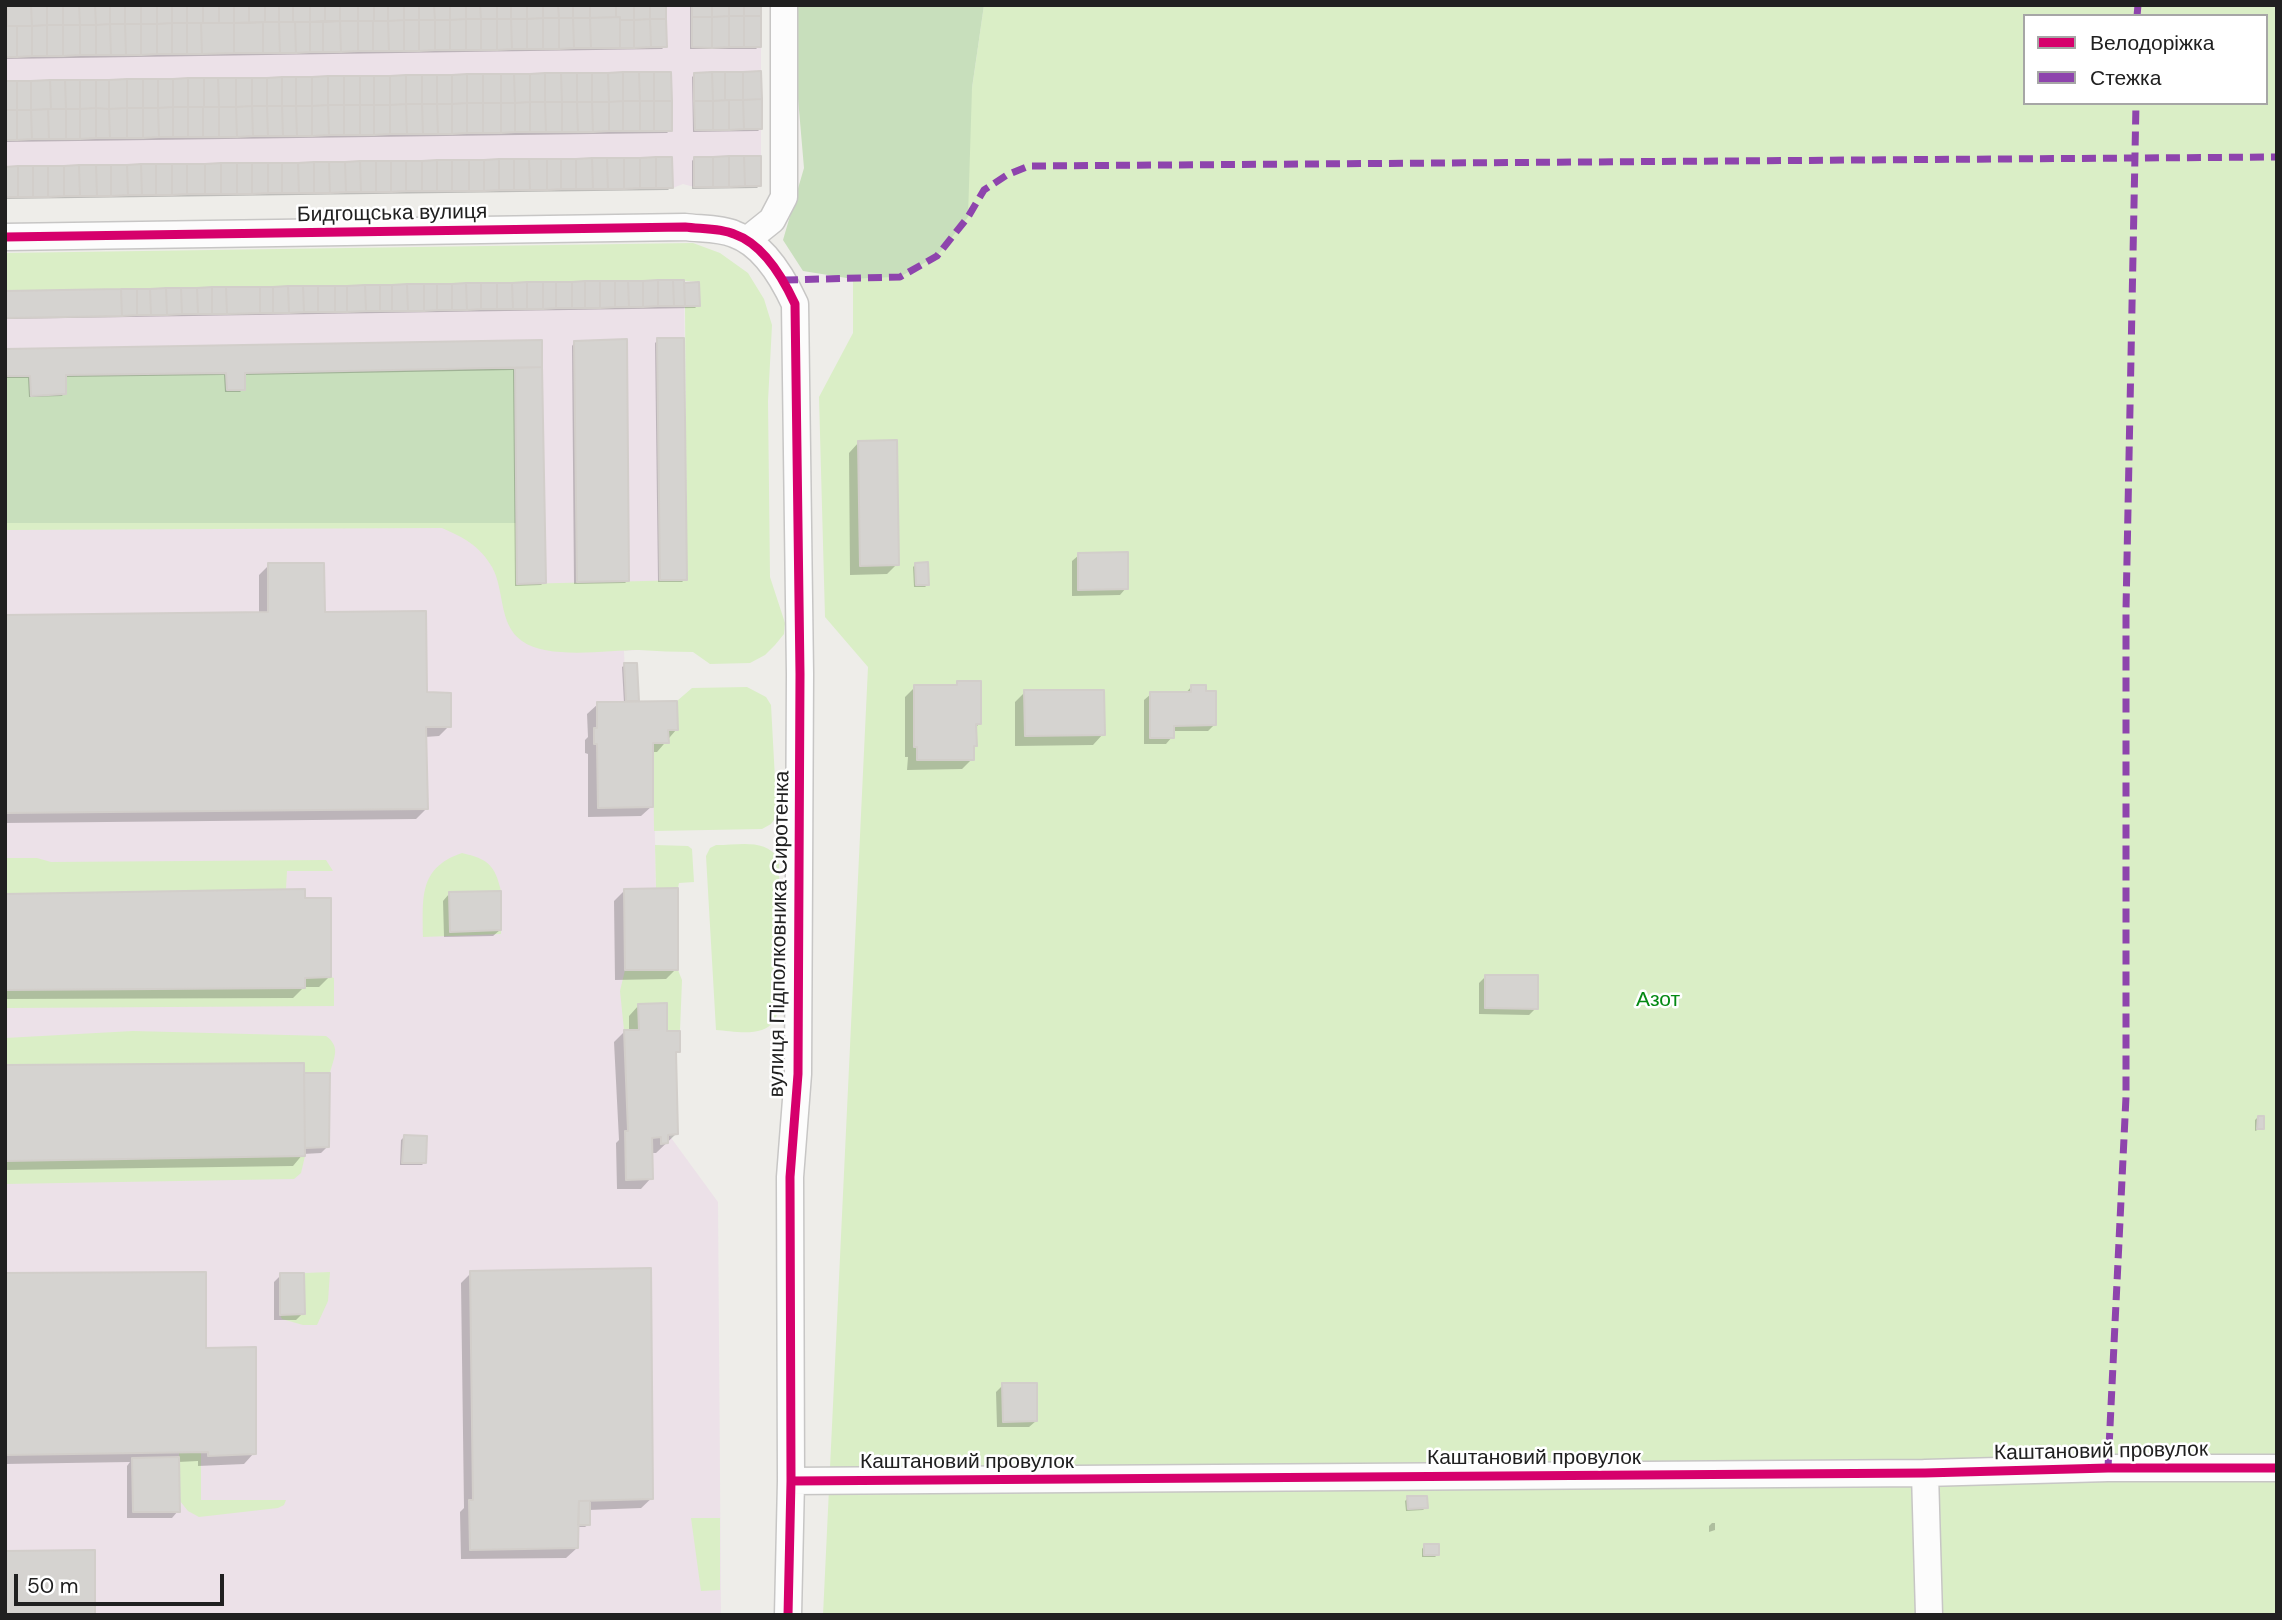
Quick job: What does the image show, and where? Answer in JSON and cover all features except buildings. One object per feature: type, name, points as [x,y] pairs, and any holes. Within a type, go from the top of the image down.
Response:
[{"type":"street","points":[[747,240],[772,220],[783,197],[784,5]]},
{"type":"street","name":"Бидгощська вулиця","points":[[5,237],[685,228],[732,232],[747,240],[769,262]]},
{"type":"street","name":"вулиця Підполковника Сиротенка","points":[[769,262],[784,280],[795,304],[800,674],[798,1074],[790,1177],[791,1480],[788,1615]]},
{"type":"street","name":"Каштановий провулок","points":[[791,1480],[1925,1473],[2108,1468],[2277,1468]]},
{"type":"street","points":[[1925,1473],[1929,1615]]},
{"type":"shaded area","points":[[5,5],[761,5],[761,186],[694,187],[683,184],[673,188],[5,197]]},
{"type":"shaded area","points":[[684,280],[687,580],[636,650],[624,651],[626,701],[597,702],[597,727],[653,743],[656,888],[678,888],[678,970],[666,970],[667,1031],[680,1031],[680,1052],[676,1052],[678,1134],[669,1135],[718,1202],[721,1615],[5,1615],[5,291]]},
{"type":"green space","points":[[790,5],[984,5],[972,88],[968,217],[937,256],[900,277],[853,279],[803,271],[783,240],[804,168]]},
{"type":"green space","name":"Азот","points":[[984,5],[2277,5],[2277,1615],[823,1615],[868,667],[825,617],[819,397],[853,333],[853,279],[900,277],[937,256],[972,88]]},
{"type":"green space","points":[[693,243],[720,253],[748,273],[764,299],[772,325],[768,401],[770,577],[785,623],[784,634],[775,645],[765,655],[750,663],[710,664],[693,652],[562,652],[533,647],[514,634],[509,625],[496,576],[482,553],[470,543],[442,528],[5,530],[5,523],[516,523],[518,584],[687,580],[685,306],[700,306],[699,282],[673,280],[5,291],[5,253]]},
{"type":"green space","points":[[515,368],[516,523],[5,523],[5,376],[226,373],[227,390],[245,390],[245,373]]},
{"type":"green space","points":[[747,687],[766,697],[771,705],[777,816],[771,824],[762,829],[654,831],[653,743],[668,742],[668,730],[678,730],[677,701],[692,688]]},
{"type":"green space","points":[[655,845],[688,846],[692,849],[694,882],[679,883],[678,888],[656,888]]},
{"type":"green space","points":[[716,845],[759,845],[773,852],[779,859],[780,999],[774,1021],[763,1030],[755,1032],[716,1030],[706,856],[710,848]]},
{"type":"green space","points":[[462,853],[489,865],[496,875],[501,891],[449,893],[450,931],[501,930],[501,934],[423,937],[424,897],[430,876],[448,859]]},
{"type":"green space","points":[[5,858],[37,858],[51,862],[326,860],[333,871],[287,871],[286,889],[5,894]]},
{"type":"green space","points":[[625,970],[678,970],[682,980],[680,1031],[667,1031],[666,1003],[639,1004],[639,1030],[624,1030],[620,991]]},
{"type":"green space","points":[[305,978],[334,978],[334,1006],[5,1008],[5,990],[304,988]]},
{"type":"green space","points":[[133,1031],[326,1036],[334,1044],[335,1053],[330,1073],[304,1073],[303,1063],[5,1065],[5,1038]]},
{"type":"green space","points":[[305,1156],[301,1173],[294,1179],[5,1184],[5,1161]]},
{"type":"green space","points":[[330,1272],[328,1301],[317,1325],[303,1325],[282,1319],[280,1315],[305,1314],[304,1273]]},
{"type":"green space","points":[[179,1453],[201,1453],[201,1500],[286,1500],[284,1505],[278,1508],[199,1517],[188,1511],[180,1501]]},
{"type":"green space","points":[[691,1518],[720,1518],[720,1590],[701,1591]]},
{"type":"marked path","points":[[2137,14],[2138,5]]},
{"type":"marked path","points":[[2108,1468],[2126,1097],[2126,610],[2136,105]]},
{"type":"marked path","points":[[784,280],[900,277],[937,256],[968,217],[984,190],[1007,175],[1029,166],[2277,157]]},
{"type":"cycle path","points":[[5,237],[685,227],[723,231],[744,239],[763,254],[784,284],[795,304],[800,674],[798,1074],[790,1177],[791,1481],[788,1615]]},
{"type":"cycle path","points":[[791,1481],[2277,1468]]}]
